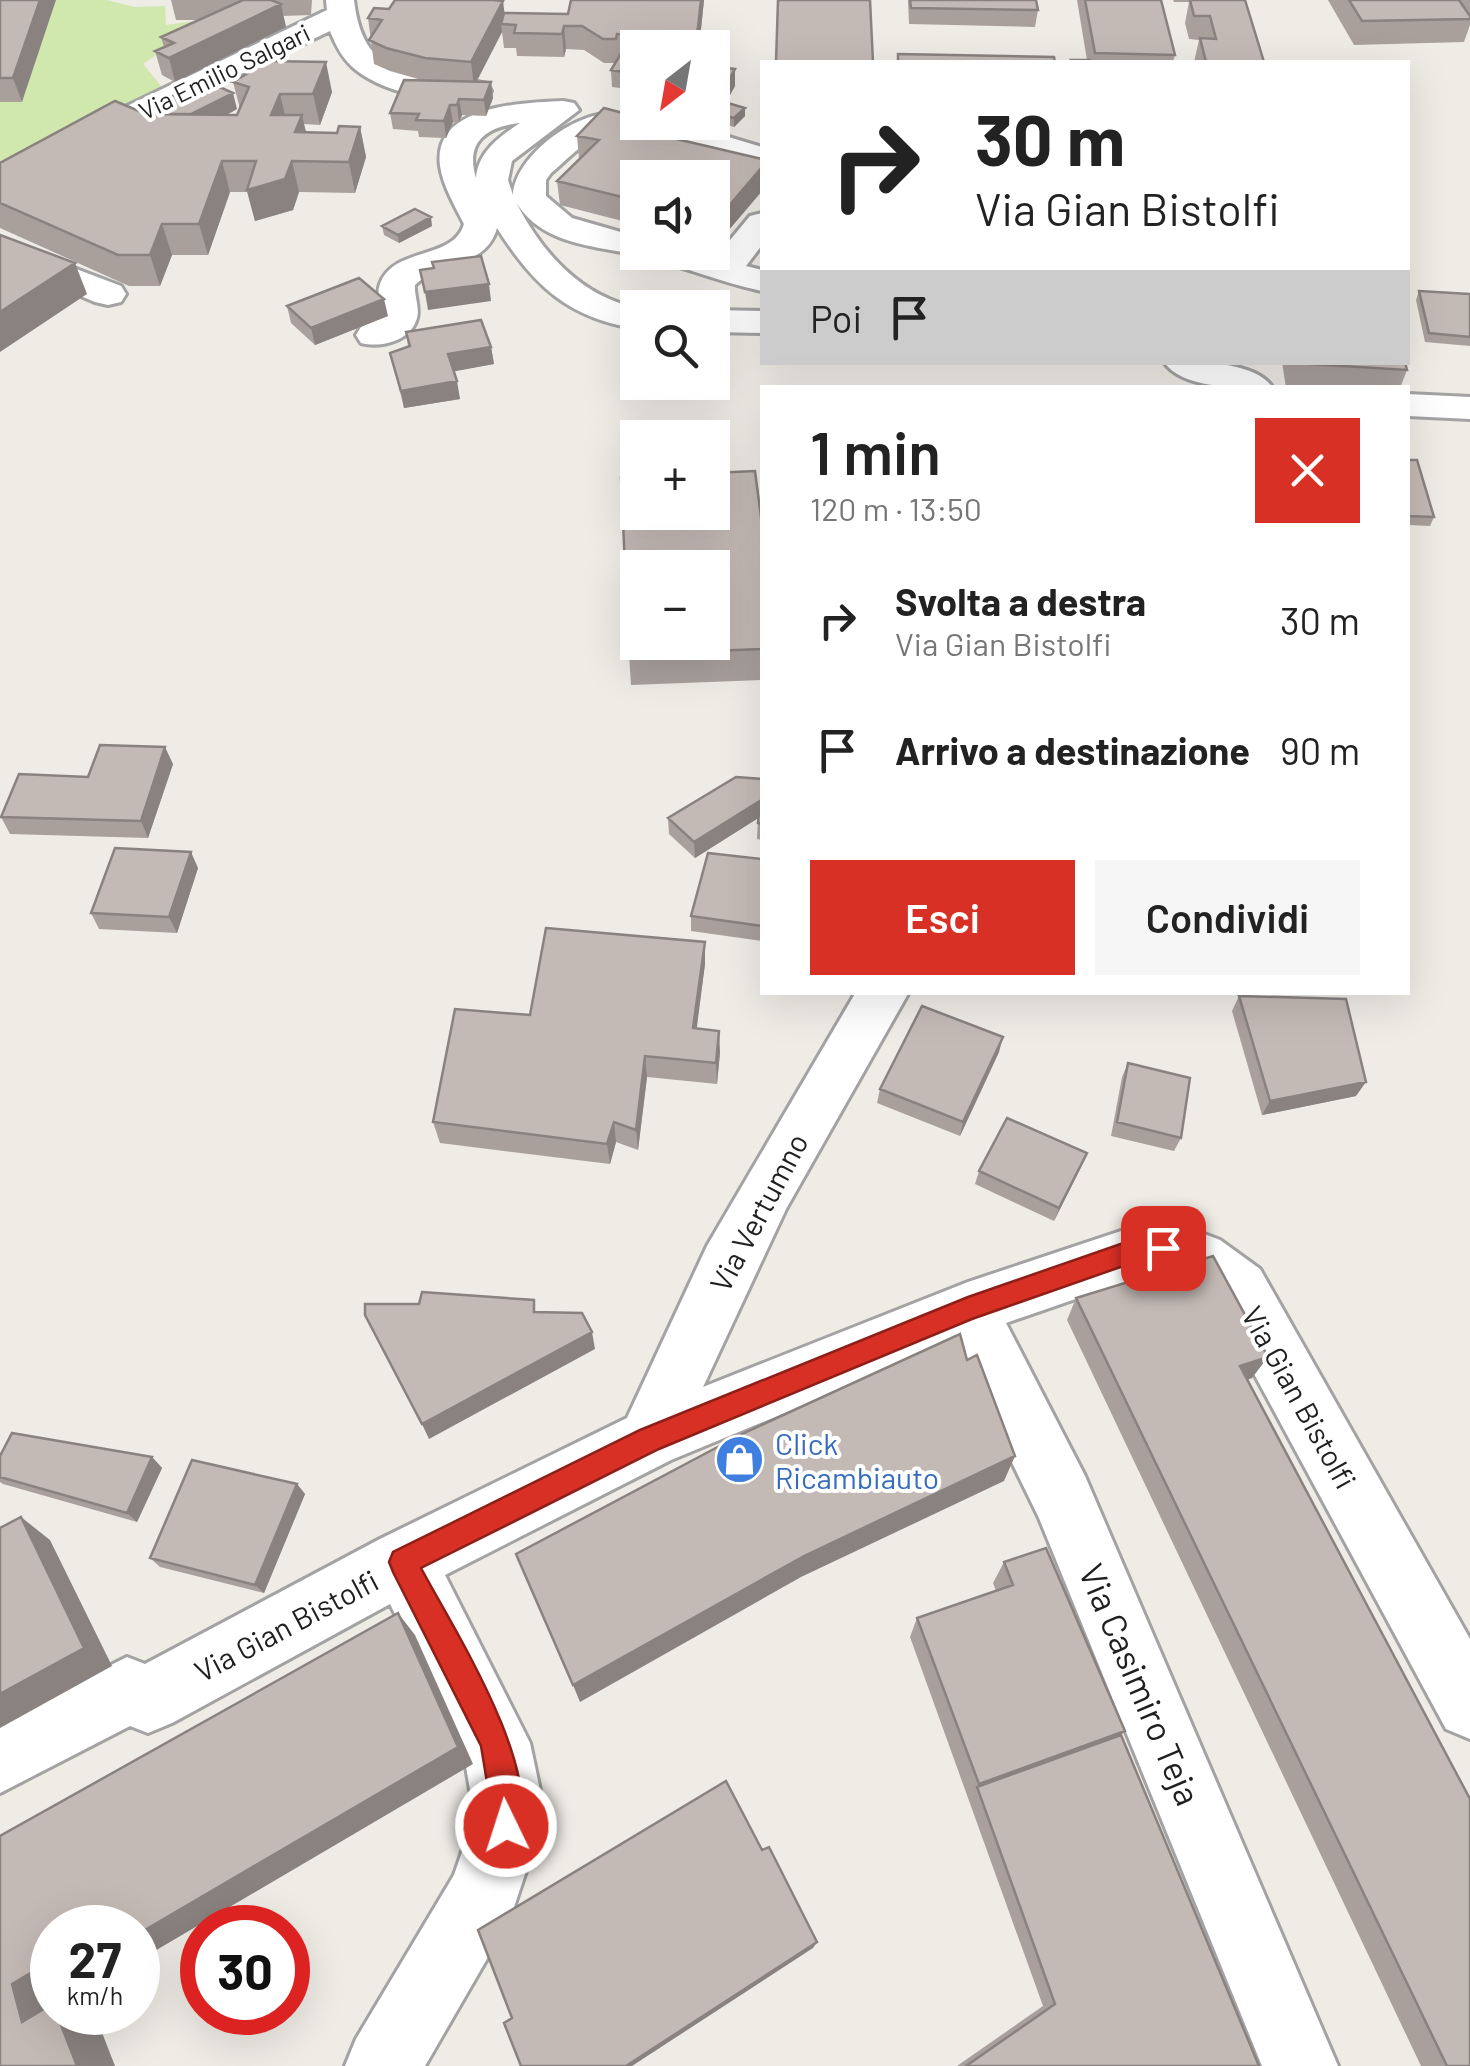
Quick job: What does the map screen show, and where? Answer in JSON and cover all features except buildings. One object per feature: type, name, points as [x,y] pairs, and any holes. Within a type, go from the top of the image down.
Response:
[{"type":"street","points":[[339,8],[343,35],[354,55],[388,76],[438,88],[570,103]]},
{"type":"street","name":"Via Emilio Salgari","points":[[0,180],[339,8]]},
{"type":"street","points":[[374,335],[391,329],[399,318],[396,290],[400,279],[412,269],[470,245],[480,234],[481,224],[455,161],[462,139],[485,121],[570,103],[620,100]]},
{"type":"street","points":[[570,103],[500,156],[492,172],[495,197],[566,290],[600,308],[620,313]]},
{"type":"street","points":[[620,242],[574,230],[543,214],[528,196],[534,174],[582,132],[606,123],[664,128],[760,156]]},
{"type":"street","points":[[730,262],[760,225]]},
{"type":"street","points":[[0,250],[108,294]]},
{"type":"street","points":[[724,270],[760,280]]},
{"type":"street","points":[[730,321],[760,322]]},
{"type":"street","points":[[1192,365],[1241,380]]},
{"type":"street","points":[[1410,405],[1470,408]]},
{"type":"street","name":"Via Vertumno","points":[[649,1439],[727,1265],[786,1154],[881,995]]},
{"type":"street","name":"Via Gian Bistolfi","points":[[0,1758],[127,1692],[148,1699],[403,1562],[649,1439],[968,1308],[1148,1248],[1181,1252],[1230,1278],[1248,1301],[1470,1705]]},
{"type":"street","name":"Via Casimiro Teja","points":[[968,1308],[1064,1498],[1300,2066]]},
{"type":"street","points":[[382,2066],[484,1893],[506,1826],[506,1794],[496,1743],[403,1562]]},
{"type":"green space","points":[[56,0],[165,6],[166,25],[208,19],[143,64],[166,92],[0,171],[0,102],[22,101]]},
{"type":"place","name":"Click Ricambiauto","points":[[740,1460]]},
{"type":"route","points":[[506,1826],[506,1794],[496,1743],[403,1562],[649,1439],[968,1308],[1132,1251],[1163,1248]]}]
